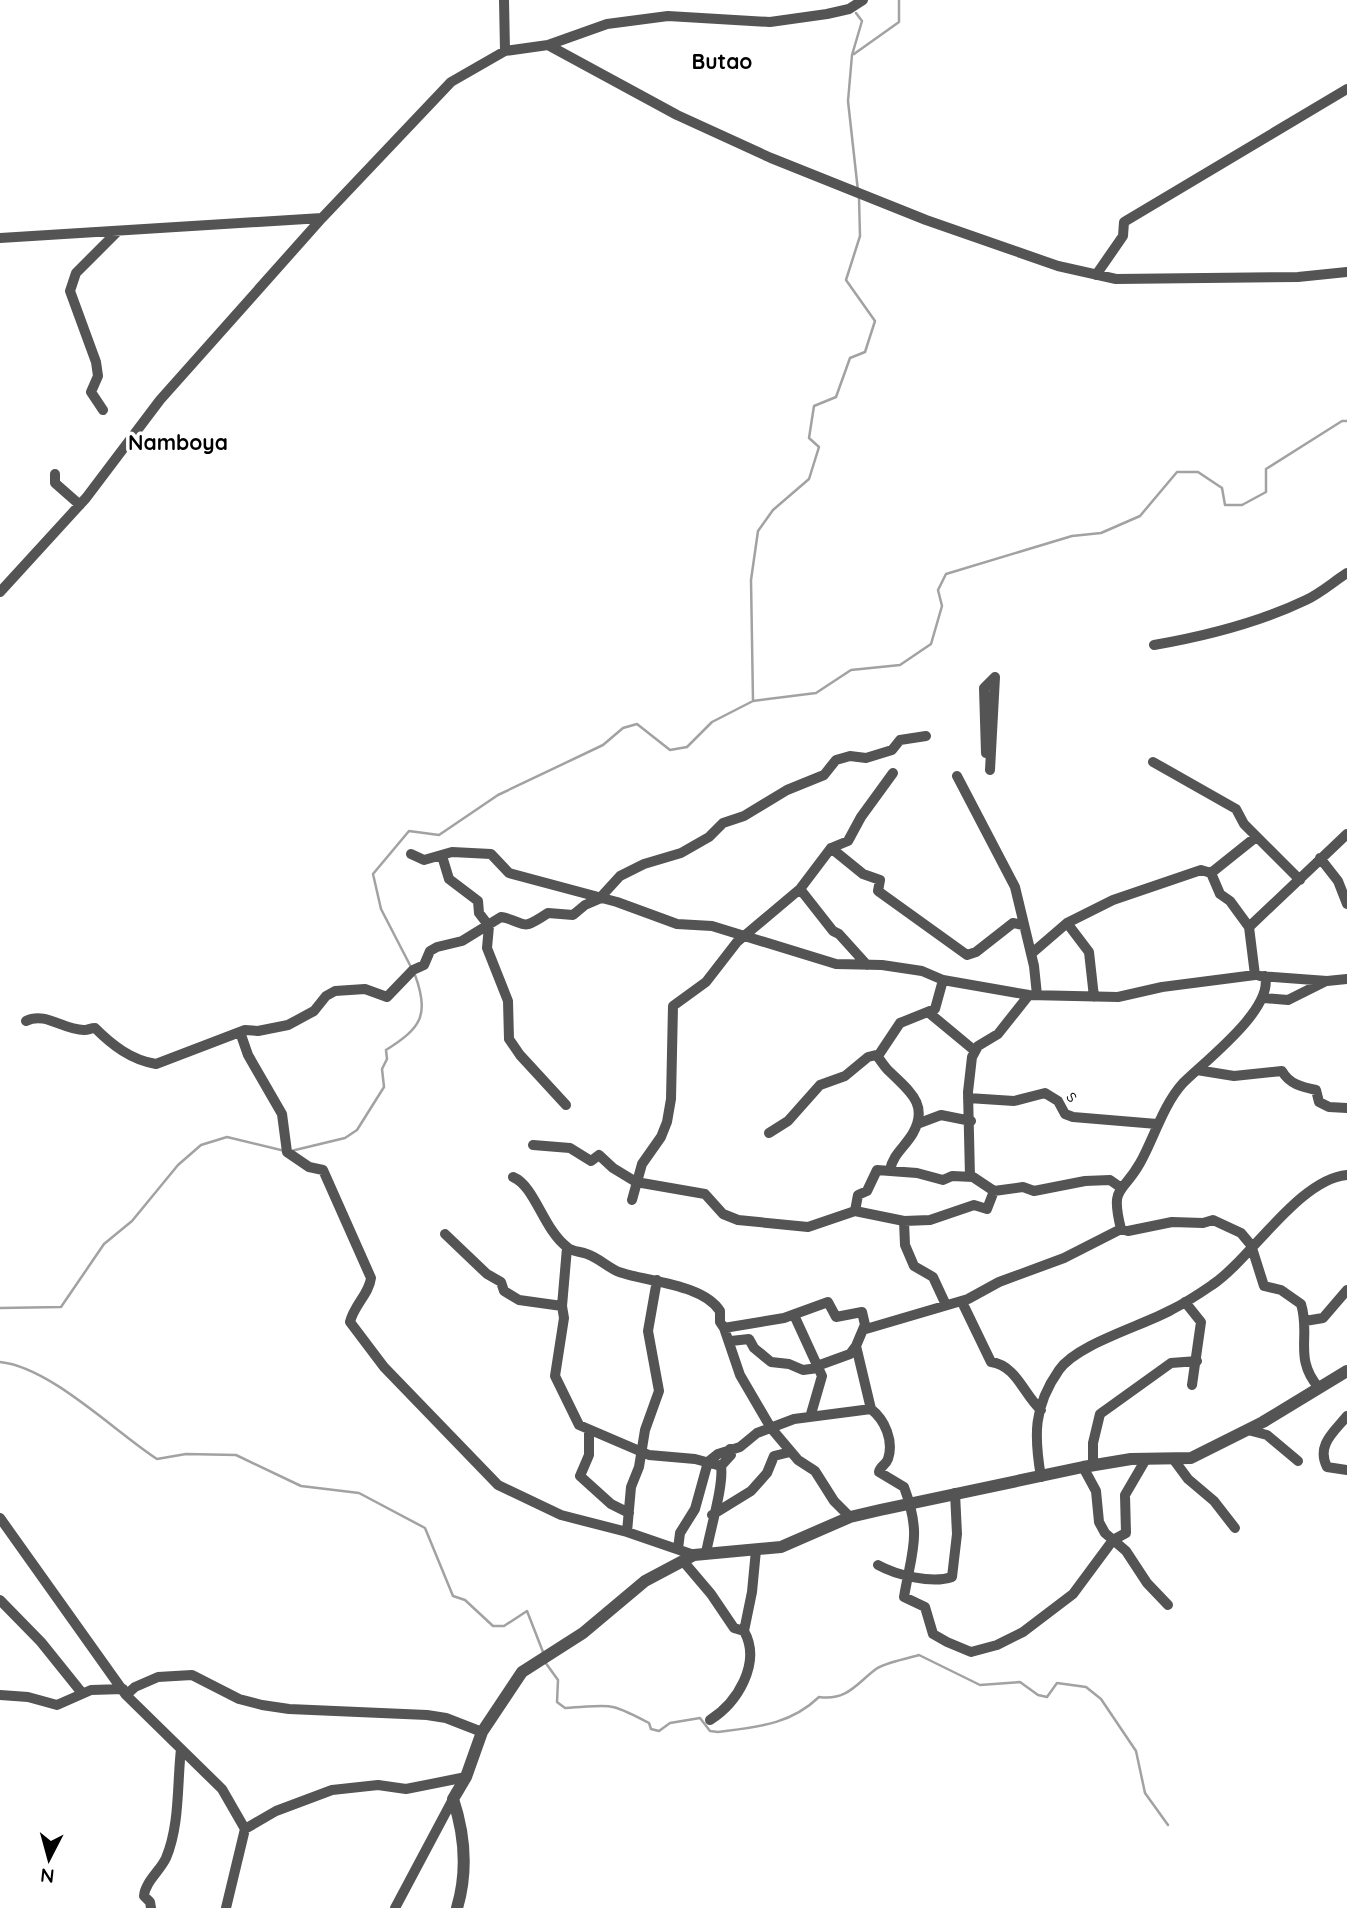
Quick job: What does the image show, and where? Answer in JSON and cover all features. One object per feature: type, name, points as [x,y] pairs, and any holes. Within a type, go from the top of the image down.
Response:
[{"type":"street","points":[[504,0],[505,51]]},
{"type":"street","points":[[0,592],[80,505],[160,400],[322,218],[451,82],[505,51],[548,45],[577,32],[635,19],[668,16],[770,22],[849,9],[863,0]]},
{"type":"street","points":[[548,45],[677,115],[771,158],[983,242],[1096,275],[1116,279],[1207,279],[1347,272]]},
{"type":"street","points":[[1096,275],[1123,236],[1124,222],[1347,89]]},
{"type":"street","points":[[0,238],[322,218]]},
{"type":"street","points":[[103,410],[92,392],[97,376],[96,362],[71,291],[76,273],[118,231]]},
{"type":"street","points":[[55,474],[55,483],[80,505]]},
{"type":"street","points":[[1154,645],[1205,635],[1254,621],[1307,600],[1347,573]]},
{"type":"street","points":[[986,753],[984,688],[995,677],[990,770]]},
{"type":"street","points":[[26,1021],[38,1017],[60,1026],[85,1031],[95,1028],[126,1055],[143,1063],[156,1064],[240,1032],[288,1025],[314,1011],[326,996],[335,992],[365,989],[387,997],[413,970],[424,965],[430,951],[445,943],[462,941],[488,923],[504,916],[517,925],[535,923],[548,913],[573,915],[584,905],[599,899],[620,876],[644,864],[681,853],[709,837],[723,823],[744,816],[798,785],[824,775],[836,761],[850,756],[866,758],[892,750],[900,740],[926,736]]},
{"type":"street","points":[[1153,762],[1224,799],[1236,809],[1244,824],[1256,837],[1300,880]]},
{"type":"street","points":[[632,1200],[642,1164],[661,1137],[667,1122],[671,1099],[673,1006],[706,982],[745,936],[800,889],[831,848],[848,841],[861,817],[893,773]]},
{"type":"street","points":[[957,776],[1015,887],[1031,954],[1033,995],[998,1034],[975,1051],[968,1098],[971,1121],[970,1177]]},
{"type":"street","points":[[1249,928],[1347,834]]},
{"type":"street","points":[[1211,873],[1256,837]]},
{"type":"street","points":[[831,848],[863,874],[880,880],[878,891],[967,955],[976,952],[1013,923],[1023,925]]},
{"type":"street","points":[[411,854],[424,860],[452,852],[491,855],[509,873],[617,902],[677,924],[712,926],[826,961],[922,971],[943,980],[1033,995],[1118,997],[1162,987],[1260,976],[1327,981],[1347,979]]},
{"type":"street","points":[[442,856],[449,878],[478,901],[479,913],[488,923],[487,948],[508,1001],[509,1038],[520,1055],[566,1105]]},
{"type":"street","points":[[1320,858],[1343,883],[1347,904]]},
{"type":"street","points":[[1031,954],[1067,923],[1138,889],[1156,887],[1201,870],[1211,873]]},
{"type":"street","points":[[1121,1229],[1116,1194],[1139,1166],[1157,1124],[1177,1091],[1243,1025],[1264,998],[1249,928],[1230,901],[1220,894],[1211,873]]},
{"type":"street","points":[[800,889],[833,931],[839,934],[867,965]]},
{"type":"street","points":[[1067,923],[1089,952],[1094,997]]},
{"type":"street","points":[[878,1056],[901,1023],[928,1012],[939,1003],[943,980]]},
{"type":"street","points":[[1264,998],[1288,1000],[1327,981]]},
{"type":"street","points":[[928,1012],[975,1051]]},
{"type":"street","points":[[240,1032],[248,1055],[282,1114],[287,1152],[309,1167],[323,1170],[371,1278],[370,1285],[352,1311],[350,1322],[384,1367],[498,1485],[561,1515],[627,1532],[690,1555],[781,1547],[850,1517],[909,1503],[1088,1466],[1146,1459],[1174,1460],[1205,1452],[1248,1430],[1347,1371]]},
{"type":"street","points":[[769,1133],[788,1121],[820,1085],[845,1076],[872,1055],[878,1056],[918,1100],[917,1124],[892,1159],[890,1170]]},
{"type":"street","points":[[1197,1070],[1234,1076],[1282,1070],[1286,1078],[1297,1086],[1316,1090],[1320,1102],[1329,1107],[1347,1108]]},
{"type":"street","name":"s","points":[[968,1098],[1014,1101],[1045,1093],[1058,1101],[1065,1114],[1073,1117],[1157,1124]]},
{"type":"street","points":[[917,1124],[941,1115],[971,1121]]},
{"type":"street","points":[[533,1145],[570,1148],[591,1161],[599,1155],[613,1168],[636,1182],[705,1194],[723,1214],[738,1220],[808,1227],[855,1211],[904,1221],[930,1220],[974,1205],[987,1209],[994,1191]]},
{"type":"street","points":[[855,1211],[858,1195],[867,1191],[874,1171],[926,1174],[943,1180],[952,1176],[970,1177],[994,1191],[1023,1187],[1034,1191],[1085,1181],[1110,1180],[1120,1187]]},
{"type":"street","points":[[1041,1477],[1035,1430],[1059,1370],[1073,1356],[1185,1302],[1215,1284],[1251,1245],[1320,1186],[1347,1175]]},
{"type":"street","points":[[513,1177],[527,1185],[547,1225],[567,1248],[587,1254],[617,1271],[657,1280],[710,1298],[720,1311],[720,1322],[731,1341],[740,1374],[771,1428],[790,1452],[815,1471],[834,1501],[850,1517]]},
{"type":"street","points":[[864,1327],[886,1325],[962,1302],[999,1282],[1064,1258],[1121,1229],[1128,1231],[1172,1222],[1203,1223],[1213,1220],[1241,1233],[1251,1245],[1264,1286],[1281,1290],[1301,1304],[1305,1321],[1302,1339],[1304,1361],[1307,1375],[1319,1388]]},
{"type":"street","points":[[904,1221],[905,1245],[914,1266],[933,1277],[946,1305]]},
{"type":"street","points":[[445,1234],[487,1274],[501,1282],[504,1291],[519,1300],[562,1306]]},
{"type":"street","points":[[567,1248],[562,1306],[564,1318],[555,1376],[569,1410],[579,1425],[613,1442],[633,1446],[642,1453],[721,1466]]},
{"type":"street","points":[[627,1532],[631,1487],[642,1453],[645,1430],[659,1391],[648,1331],[657,1280]]},
{"type":"street","points":[[1305,1321],[1323,1318],[1347,1290]]},
{"type":"street","points":[[724,1328],[794,1315],[828,1301],[836,1317],[862,1312],[864,1327],[850,1354],[818,1367],[803,1370],[789,1364],[771,1362],[754,1348],[749,1339],[731,1341]]},
{"type":"street","points":[[962,1302],[991,1362],[1004,1366],[1022,1385],[1028,1398],[1041,1410]]},
{"type":"street","points":[[1185,1302],[1201,1322],[1192,1385]]},
{"type":"street","points":[[794,1315],[818,1367],[822,1384],[811,1414]]},
{"type":"street","points":[[856,1346],[871,1409],[878,1415],[891,1438],[888,1458],[878,1472],[904,1488],[916,1526],[915,1550],[904,1597],[925,1608],[933,1634],[971,1652],[1014,1637],[1073,1594],[1113,1541],[1126,1533],[1125,1495],[1146,1459]]},
{"type":"street","points":[[1168,1605],[1147,1583],[1126,1551],[1113,1541],[1099,1522],[1096,1491],[1088,1466],[1100,1414],[1171,1363],[1197,1361]]},
{"type":"street","points":[[744,1631],[734,1629],[711,1594],[680,1533],[695,1509],[708,1462],[730,1449],[740,1447],[757,1433],[811,1414],[837,1415],[871,1409]]},
{"type":"street","points":[[1347,1416],[1328,1436],[1323,1453],[1326,1467],[1347,1471]]},
{"type":"street","points":[[1248,1430],[1267,1435],[1298,1461]]},
{"type":"street","points":[[589,1431],[589,1455],[580,1476],[611,1504],[629,1513]]},
{"type":"street","points":[[721,1466],[731,1455],[730,1449]]},
{"type":"street","points":[[712,1515],[751,1491],[767,1473],[774,1456],[790,1452]]},
{"type":"street","points":[[1174,1460],[1188,1479],[1214,1501],[1235,1528]]},
{"type":"street","points":[[395,1908],[466,1777],[482,1732],[522,1672],[583,1633],[645,1581],[690,1555],[712,1515],[723,1479],[721,1466]]},
{"type":"street","points":[[878,1565],[931,1579],[952,1577],[957,1534],[955,1493]]},
{"type":"street","points":[[0,1518],[125,1692],[222,1789],[244,1829],[226,1908]]},
{"type":"street","points":[[710,1720],[727,1707],[741,1690],[745,1679],[749,1641],[744,1631],[756,1550]]},
{"type":"street","points":[[0,1600],[41,1642],[82,1693]]},
{"type":"street","points":[[0,1695],[28,1697],[57,1705],[82,1693],[125,1692],[158,1676],[192,1675],[239,1699],[262,1705],[289,1709],[427,1715],[446,1718],[482,1732]]},
{"type":"street","points":[[151,1908],[150,1902],[144,1896],[144,1888],[166,1859],[173,1834],[181,1749]]},
{"type":"street","points":[[244,1829],[275,1811],[332,1790],[378,1785],[406,1789],[466,1777]]},
{"type":"street","points":[[453,1799],[464,1846],[463,1889],[457,1908]]},
{"type":"waterway","points":[[854,54],[899,22],[899,0]]},
{"type":"waterway","points":[[856,13],[862,21],[852,55],[848,101],[858,191]]},
{"type":"waterway","points":[[753,701],[751,580],[758,531],[773,510],[809,479],[819,447],[809,438],[814,406],[836,397],[850,358],[865,352],[875,321],[846,280],[860,236],[859,198]]},
{"type":"waterway","points":[[412,969],[381,909],[373,874],[409,831],[439,835],[498,795],[603,745],[623,728],[637,724],[670,750],[687,747],[712,722],[753,701],[816,693],[851,670],[900,665],[931,644],[942,606],[938,590],[946,574],[1072,536],[1101,533],[1140,516],[1177,472],[1198,472],[1222,488],[1225,505],[1242,505],[1266,492],[1266,469],[1342,421],[1347,421]]},
{"type":"waterway","points":[[291,1151],[345,1138],[357,1130],[384,1087],[382,1069],[387,1059],[386,1050],[415,1027],[422,1011],[415,975]]},
{"type":"waterway","points":[[0,1308],[61,1307],[104,1244],[132,1221],[178,1165],[201,1145],[227,1137],[285,1151]]},
{"type":"waterway","points":[[0,1362],[40,1375],[157,1459],[186,1454],[236,1455],[301,1486],[359,1493],[425,1528],[453,1596],[465,1600],[493,1626],[504,1626],[527,1611],[543,1652]]},
{"type":"waterway","points":[[545,1662],[558,1680],[557,1702],[565,1708],[608,1706],[649,1723],[651,1729],[659,1731],[670,1723],[700,1718],[710,1731],[718,1732],[772,1723],[796,1714],[819,1697],[829,1698],[844,1694],[880,1667],[919,1655],[980,1685],[1020,1682],[1038,1695],[1047,1697],[1057,1683],[1086,1687],[1101,1699],[1136,1751],[1145,1793],[1168,1825]]},
{"type":"district","name":"Butao","points":[[722,61]]},
{"type":"district","name":"Namboya","points":[[178,442]]}]
